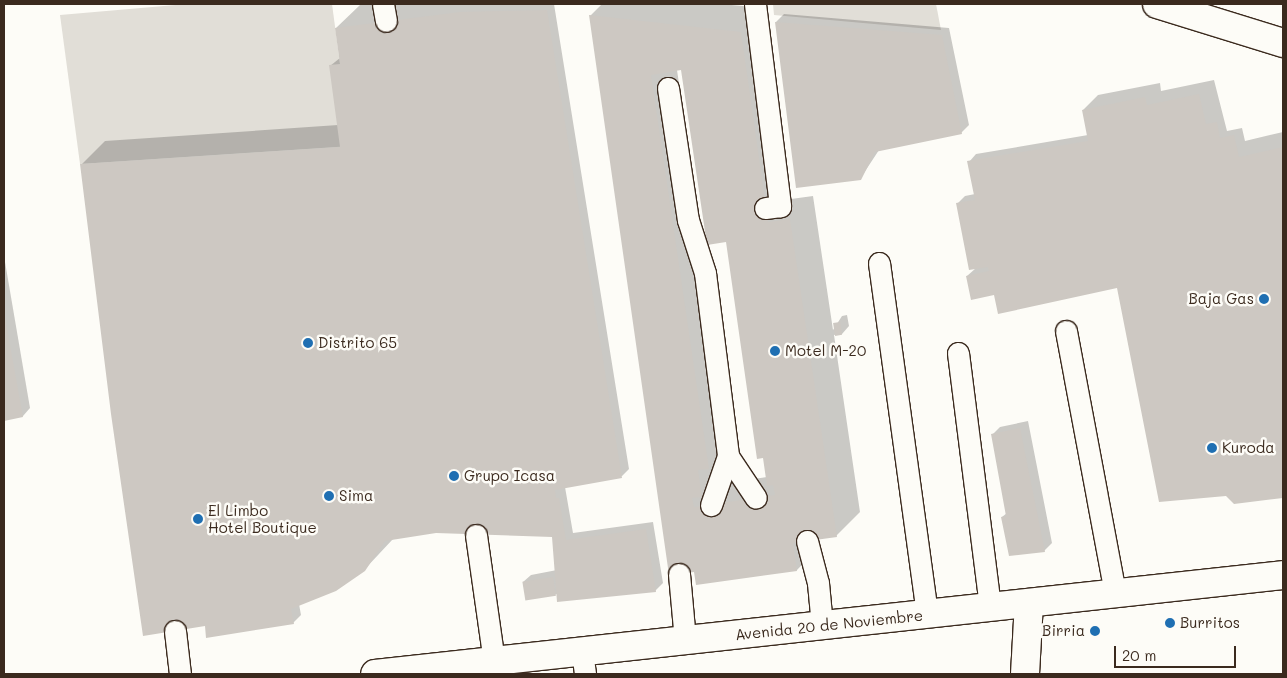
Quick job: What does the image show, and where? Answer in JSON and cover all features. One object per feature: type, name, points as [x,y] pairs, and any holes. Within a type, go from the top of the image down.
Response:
[{"type":"main road","points":[[1157,4],[1283,43]]},
{"type":"main road","name":"Avenida 20 de Noviembre","points":[[375,674],[480,666],[583,663],[685,640],[1283,575]]},
{"type":"main road","points":[[1025,674],[1029,603]]},
{"type":"lane","points":[[755,4],[780,206],[765,208]]},
{"type":"lane","points":[[668,88],[696,219],[705,273],[728,456],[711,505]]},
{"type":"lane","points":[[879,263],[927,614]]},
{"type":"lane","points":[[1066,331],[1115,593]]},
{"type":"lane","points":[[958,353],[990,608]]},
{"type":"lane","points":[[728,456],[756,498]]},
{"type":"lane","points":[[476,535],[480,666]]},
{"type":"lane","points":[[807,541],[818,583],[822,625]]},
{"type":"lane","points":[[679,574],[685,640]]},
{"type":"lane","points":[[175,631],[180,674]]},
{"type":"shaded area","points":[[187,4],[332,4],[351,146],[80,164],[60,15]]},
{"type":"shaded area","points":[[773,4],[936,4],[941,30],[774,15]]},
{"type":"building","name":"Distrito 65","points":[[547,10],[622,478],[555,490],[556,498],[559,498],[566,540],[646,529],[656,592],[557,602],[552,537],[436,533],[385,541],[365,571],[336,591],[291,609],[294,624],[206,638],[205,626],[143,636],[111,414],[80,164],[340,147],[329,65],[340,64],[335,28],[460,12]]},
{"type":"building","name":"Motel M-20","points":[[589,15],[741,32],[768,222],[790,219],[837,537],[793,543],[797,571],[696,585],[694,572],[669,575]],"holes":[[[681,70],[707,245],[726,242],[757,459],[763,458],[767,486],[773,485],[775,495],[694,507],[692,498],[702,497],[698,470],[709,469],[651,75]]]},
{"type":"building","points":[[775,22],[942,35],[962,134],[875,152],[861,180],[796,188]]},
{"type":"building","points":[[1199,94],[1206,124],[1217,122],[1220,138],[1234,135],[1239,157],[1283,147],[1283,498],[1234,504],[1226,496],[1159,502],[1117,288],[998,314],[994,295],[971,300],[966,276],[989,271],[988,267],[969,270],[956,203],[975,200],[967,161],[1088,141],[1082,110],[1145,97],[1147,105]]},
{"type":"building","points":[[4,312],[23,417],[4,421]]},
{"type":"building","points":[[840,322],[842,335],[835,336],[833,323]]},
{"type":"building","points":[[1020,428],[1045,552],[1009,556],[1001,517],[1006,516],[991,434]]},
{"type":"building","points":[[553,577],[556,596],[525,601],[522,582]]},
{"type":"place","name":"Baja Gas","points":[[1264,299]]},
{"type":"place","name":"Distrito 65","points":[[308,343]]},
{"type":"place","name":"Motel M-20","points":[[775,351]]},
{"type":"place","name":"Kuroda","points":[[1212,448]]},
{"type":"place","name":"Grupo Icasa","points":[[454,476]]},
{"type":"place","name":"Sima","points":[[329,496]]},
{"type":"place","name":"El Limbo Hotel Boutique","points":[[198,519]]},
{"type":"place","name":"Burritos","points":[[1170,623]]},
{"type":"place","name":"Birria","points":[[1095,631]]}]
